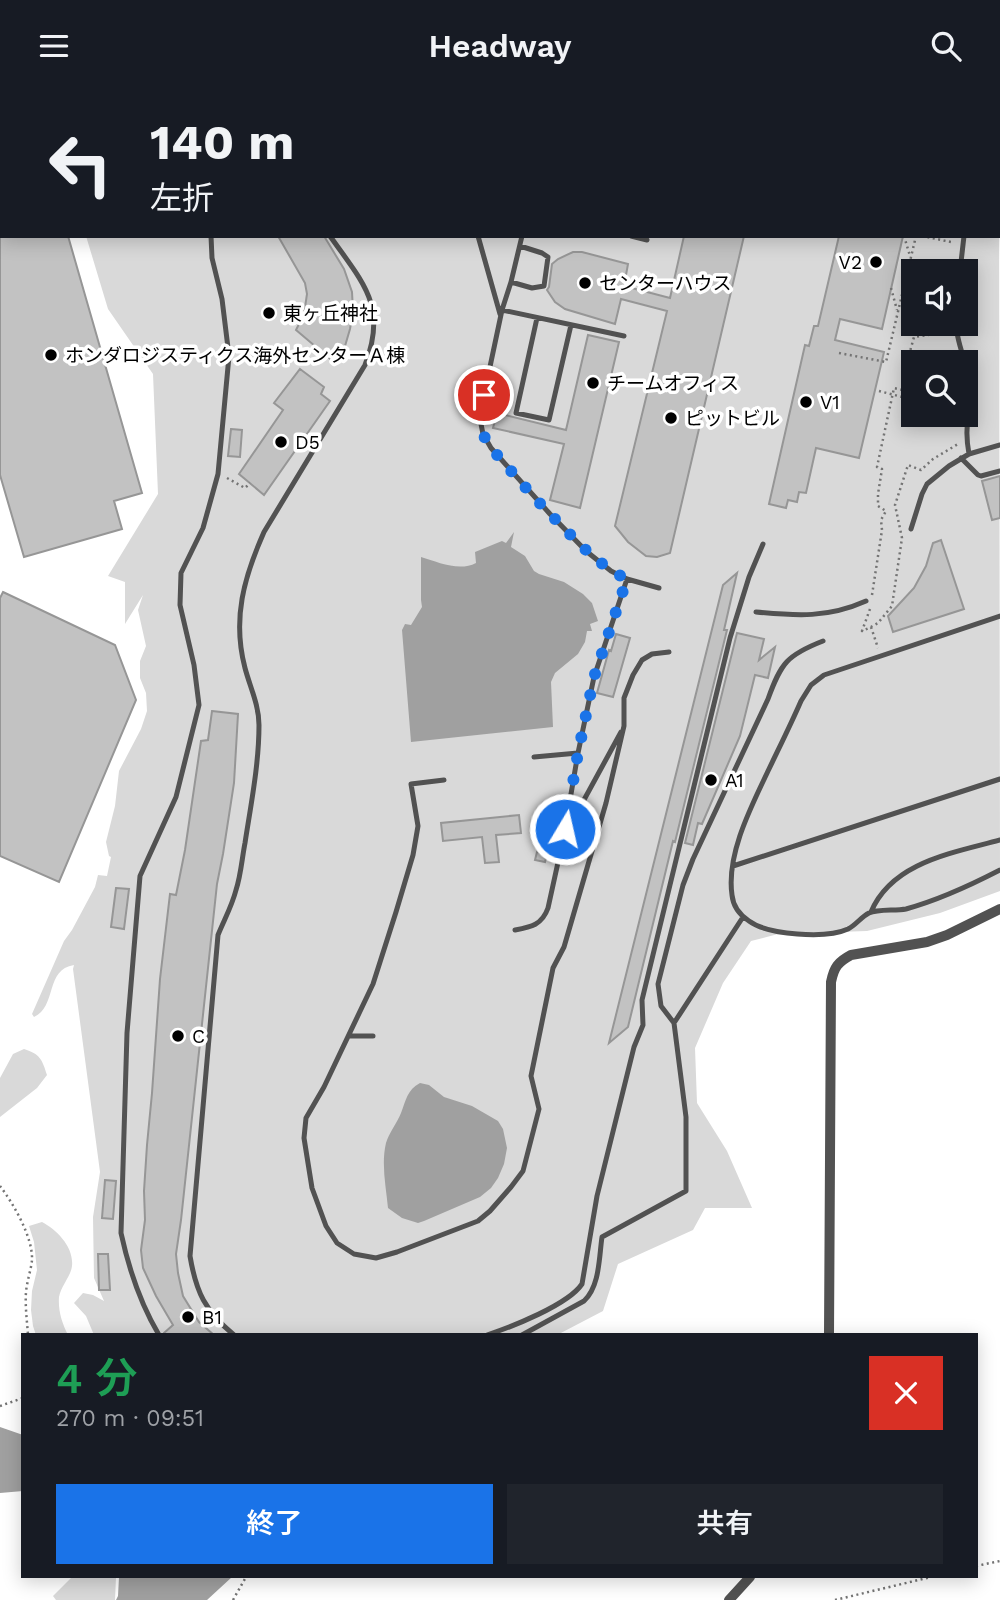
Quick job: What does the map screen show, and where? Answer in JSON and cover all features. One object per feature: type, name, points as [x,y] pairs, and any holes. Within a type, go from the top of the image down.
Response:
[{"type":"street","points":[[829,1333],[833,969],[842,959],[851,955],[927,942],[1000,909]]},
{"type":"street","points":[[729,1600],[749,1578]]},
{"type":"lane","points":[[158,1333],[145,1313],[121,1233],[127,1033],[140,876],[176,797],[199,705],[194,665],[180,605],[181,573],[203,528],[218,474],[229,356],[222,299],[212,258],[211,238]]},
{"type":"lane","points":[[232,1333],[203,1302],[194,1280],[190,1255],[218,935],[237,889],[254,787],[259,724],[257,705],[241,650],[240,608],[252,559],[264,532],[365,365],[371,349],[374,316],[369,294],[331,238]]},
{"type":"lane","points":[[479,238],[501,312]]},
{"type":"lane","points":[[522,238],[501,312],[480,419],[486,441],[586,551],[611,571],[627,579],[659,588]]},
{"type":"lane","points":[[639,238],[647,240]]},
{"type":"lane","points":[[961,259],[964,238]]},
{"type":"lane","points":[[511,282],[532,288],[544,286],[548,257],[520,246]]},
{"type":"lane","points":[[501,312],[624,336]]},
{"type":"lane","points":[[537,319],[516,413],[549,420],[570,325]]},
{"type":"lane","points":[[957,336],[969,369],[975,398],[967,421],[969,454]]},
{"type":"lane","points":[[912,529],[927,484],[961,458],[1000,445]]},
{"type":"lane","points":[[961,458],[978,475],[1000,471]]},
{"type":"lane","points":[[493,1333],[520,1324],[572,1295],[582,1284],[597,1196],[634,1047],[643,1025],[642,1000],[710,719],[730,638],[749,577],[763,544]]},
{"type":"lane","points":[[515,930],[537,924],[545,917],[599,661],[627,579]]},
{"type":"lane","points":[[757,612],[793,616],[817,615],[850,608],[866,601]]},
{"type":"lane","points":[[1000,616],[818,678],[806,691],[747,818],[731,882],[733,902],[743,917],[757,926],[818,935],[847,929],[871,912],[896,911],[910,907],[972,884],[1000,870]]},
{"type":"lane","points":[[526,1333],[590,1296],[595,1282],[602,1237],[686,1192],[686,1117],[674,1023],[661,1006],[658,984],[683,885],[693,859],[783,665],[802,649],[823,641]]},
{"type":"lane","points":[[444,780],[411,784],[418,826],[413,855],[373,984],[324,1087],[306,1118],[303,1138],[312,1188],[326,1226],[337,1243],[355,1254],[376,1258],[478,1221],[523,1171],[539,1109],[531,1076],[553,968],[564,947],[606,803],[624,726],[624,698],[642,660],[650,655],[669,652]]},
{"type":"lane","points":[[564,835],[624,726]]},
{"type":"lane","points":[[534,757],[578,753]]},
{"type":"lane","points":[[733,866],[1000,779]]},
{"type":"lane","points":[[871,912],[889,885],[909,870],[943,856],[1000,840]]},
{"type":"lane","points":[[674,1023],[743,917]]},
{"type":"lane","points":[[349,1036],[373,1036]]},
{"type":"path","points":[[905,238],[911,259]]},
{"type":"path","points":[[911,259],[916,238]]},
{"type":"path","points":[[934,238],[951,241]]},
{"type":"path","points":[[891,288],[898,313]]},
{"type":"path","points":[[839,353],[886,362],[901,301]]},
{"type":"path","points":[[920,336],[914,337],[909,355],[912,370],[907,391],[894,388],[877,467],[882,469],[877,506],[886,511],[881,520],[882,530],[870,612],[862,631],[872,627],[892,606],[902,538],[895,505],[908,465],[921,470],[933,459],[961,443]]},
{"type":"path","points":[[879,391],[901,396]]},
{"type":"path","points":[[218,474],[245,488],[250,483]]},
{"type":"path","points":[[872,627],[881,656]]},
{"type":"path","points":[[0,1186],[25,1230],[31,1251],[26,1304],[28,1333]]},
{"type":"path","points":[[0,1406],[21,1399]]},
{"type":"path","points":[[978,1566],[1000,1561]]},
{"type":"path","points":[[233,1600],[245,1578]]},
{"type":"path","points":[[835,1600],[927,1578]]},
{"type":"shaded area","points":[[87,238],[999,238],[1000,891],[940,913],[867,931],[778,934],[751,941],[723,983],[695,1048],[697,1103],[727,1151],[752,1208],[705,1208],[693,1230],[618,1264],[603,1311],[561,1333],[93,1333],[86,1316],[74,1303],[83,1293],[104,1301],[94,1278],[93,1217],[100,1172],[74,965],[59,973],[46,1005],[34,1017],[32,1014],[64,941],[95,887],[98,875],[107,876],[111,857],[106,842],[115,806],[119,771],[141,729],[147,711],[146,693],[140,678],[140,661],[146,646],[138,610],[143,595],[125,624],[125,582],[108,576],[158,494],[153,374],[108,309]]},
{"type":"shaded area","points":[[514,532],[511,547],[525,556],[534,571],[564,582],[583,594],[592,603],[598,621],[590,624],[592,631],[587,631],[585,642],[578,654],[555,673],[551,682],[553,727],[411,742],[402,630],[405,624],[411,625],[422,607],[421,557],[448,565],[469,566],[476,563],[475,552],[502,541],[506,543]]},
{"type":"shaded area","points":[[24,1049],[40,1058],[47,1075],[37,1088],[0,1117],[0,1078],[13,1054]]},
{"type":"shaded area","points":[[420,1083],[429,1085],[444,1097],[472,1106],[498,1121],[503,1129],[507,1148],[504,1164],[491,1188],[480,1197],[418,1223],[402,1218],[388,1208],[384,1159],[387,1139],[412,1089]]},
{"type":"shaded area","points":[[42,1222],[63,1240],[70,1252],[72,1266],[59,1297],[61,1317],[67,1333],[35,1333],[31,1310],[37,1270],[29,1226]]},
{"type":"shaded area","points":[[0,1427],[21,1434],[21,1491],[0,1493]]},
{"type":"shaded area","points":[[71,1578],[116,1578],[115,1600],[56,1600],[53,1596]]},
{"type":"shaded area","points":[[119,1578],[231,1578],[207,1600],[116,1600]]},
{"type":"building","name":"ホンダロジスティクス海外センターＡ棟","points":[[0,238],[69,238],[142,493],[114,501],[122,529],[24,557],[0,475]]},
{"type":"building","points":[[279,238],[325,238],[344,269],[352,292],[353,311],[345,346],[335,363],[296,330],[304,314],[307,294],[305,283]]},
{"type":"building","name":"ピットビル","points":[[684,238],[744,238],[670,553],[657,557],[646,556],[628,542],[615,526],[667,311],[621,299],[615,324],[565,309],[555,302],[547,290],[552,264],[573,252],[582,252],[628,264],[624,286],[670,298]]},
{"type":"building","points":[[839,238],[903,238],[882,329],[840,319],[835,340],[884,352],[859,458],[816,448],[806,493],[799,492],[797,502],[788,500],[786,508],[769,504],[805,345],[809,346],[814,326],[818,326]]},
{"type":"building","points":[[588,335],[619,342],[580,508],[550,500],[564,444],[493,428],[497,413],[566,430]]},
{"type":"building","name":"D5","points":[[300,369],[324,387],[321,394],[330,401],[264,495],[239,474],[283,410],[274,403]]},
{"type":"building","points":[[231,429],[242,430],[240,457],[228,456]]},
{"type":"building","points":[[1000,476],[1000,518],[992,520],[982,481]]},
{"type":"building","points":[[941,540],[964,609],[893,632],[888,616],[914,588],[926,566],[933,543]]},
{"type":"building","points":[[737,573],[724,630],[727,630],[628,1027],[609,1043],[723,585]]},
{"type":"building","points":[[3,592],[115,645],[136,700],[59,882],[0,856],[0,598]]},
{"type":"building","name":"A1","points":[[737,633],[764,639],[759,660],[775,647],[768,678],[755,675],[740,736],[702,824],[698,823],[693,845],[685,843]]},
{"type":"building","points":[[616,634],[630,638],[613,697],[597,693]]},
{"type":"building","name":"C","points":[[212,711],[238,714],[234,783],[217,884],[176,1254],[183,1296],[199,1322],[212,1333],[164,1333],[173,1325],[143,1268],[141,1250],[145,1220],[147,1145],[160,979],[170,894],[176,895],[201,741],[208,740]]},
{"type":"building","points":[[519,815],[521,833],[496,835],[499,862],[485,863],[482,837],[443,841],[441,823]]},
{"type":"building","points":[[542,832],[552,834],[545,862],[535,860]]},
{"type":"building","points":[[116,888],[129,889],[124,929],[111,927]]},
{"type":"building","points":[[105,1180],[116,1181],[113,1219],[102,1218]]},
{"type":"building","points":[[98,1254],[108,1254],[110,1290],[99,1290]]},
{"type":"place","name":"V2","points":[[876,262]]},
{"type":"place","name":"センターハウス","points":[[585,283]]},
{"type":"place","name":"東ヶ丘神社","points":[[269,313]]},
{"type":"place","name":"ホンダロジスティクス海外センターＡ棟","points":[[51,355]]},
{"type":"place","name":"チームオフィス","points":[[593,383]]},
{"type":"place","name":"V1","points":[[806,402]]},
{"type":"place","name":"ピットビル","points":[[671,418]]},
{"type":"place","name":"D5","points":[[281,442]]},
{"type":"place","name":"A1","points":[[711,780]]},
{"type":"place","name":"C","points":[[178,1036]]},
{"type":"place","name":"B1","points":[[188,1317]]},
{"type":"route","points":[[484,395],[481,427],[491,448],[586,551],[611,571],[627,579],[594,677],[565,829]]}]
